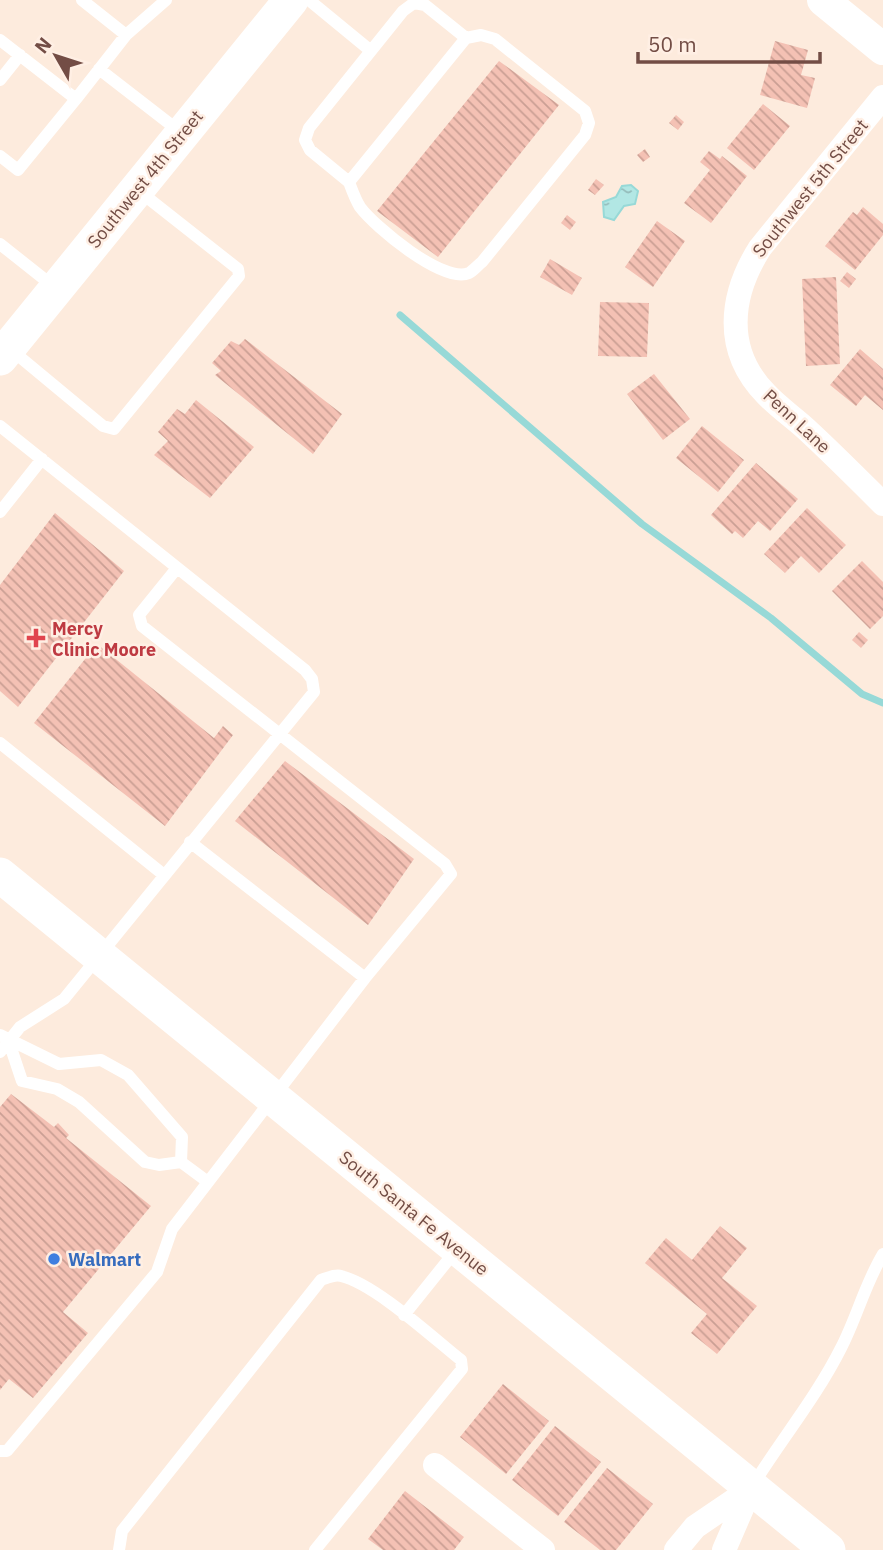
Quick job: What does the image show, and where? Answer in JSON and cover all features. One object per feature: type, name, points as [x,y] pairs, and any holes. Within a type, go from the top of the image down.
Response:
[{"type":"main road","name":"Southwest 4th Street","points":[[4,353],[291,0]]},
{"type":"main road","name":"South Santa Fe Avenue","points":[[0,875],[828,1550]]},
{"type":"street","points":[[823,0],[883,49]]},
{"type":"street","name":"Southwest 5th Street","points":[[735,323],[734,310],[744,273],[760,248],[883,97]]},
{"type":"street","name":"Penn Lane","points":[[735,323],[745,363],[764,393],[883,503]]},
{"type":"street","points":[[435,1465],[528,1545]]},
{"type":"street","points":[[676,1550],[695,1527],[751,1489]]},
{"type":"street","points":[[724,1550],[751,1489]]},
{"type":"lane","points":[[82,0],[126,35]]},
{"type":"lane","points":[[0,156],[18,170],[126,35],[166,0]]},
{"type":"lane","points":[[309,0],[371,51]]},
{"type":"lane","points":[[349,182],[466,38],[481,36],[495,39],[585,111],[589,123],[585,135],[482,262],[469,273],[454,275],[432,267],[370,218],[359,205],[349,182],[310,150],[305,140],[309,128],[403,11],[414,3],[425,5],[466,38]]},
{"type":"lane","points":[[0,40],[76,99]]},
{"type":"lane","points":[[0,80],[20,55]]},
{"type":"lane","points":[[99,69],[183,134]]},
{"type":"lane","points":[[4,353],[103,426],[114,429],[239,276],[238,269],[137,189]]},
{"type":"lane","points":[[0,244],[57,289]]},
{"type":"lane","points":[[0,426],[305,670],[312,679],[314,692],[97,954],[64,999],[20,1027],[3,1043]]},
{"type":"lane","points":[[0,512],[42,459]]},
{"type":"lane","points":[[0,1451],[7,1451],[157,1272],[172,1228],[365,978],[451,874],[445,864],[142,625],[139,615],[177,568]]},
{"type":"lane","points":[[0,743],[164,874]]},
{"type":"lane","points":[[190,842],[365,978]]},
{"type":"lane","points":[[3,1043],[59,1064],[101,1060],[128,1075],[181,1137],[181,1162]]},
{"type":"lane","points":[[3,1043],[22,1081],[57,1089],[79,1102],[145,1162],[159,1165],[181,1162],[208,1182]]},
{"type":"lane","points":[[404,1315],[457,1249]]},
{"type":"lane","points":[[751,1489],[843,1346],[869,1278],[883,1254]]},
{"type":"lane","points":[[119,1550],[122,1531],[321,1280],[338,1275],[358,1283],[404,1315],[461,1360],[462,1369],[315,1550]]},
{"type":"water","points":[[631,185],[638,191],[635,204],[624,206],[614,220],[604,217],[603,202],[616,197],[622,186]]},
{"type":"building","points":[[775,41],[808,50],[801,75],[815,78],[807,108],[760,95]]},
{"type":"building","points":[[499,61],[559,105],[438,257],[377,211]]},
{"type":"building","points":[[763,104],[790,126],[754,170],[727,148]]},
{"type":"building","points":[[676,115],[684,122],[678,130],[669,123]]},
{"type":"building","points":[[645,149],[650,157],[643,162],[637,155]]},
{"type":"building","points":[[709,151],[720,159],[722,156],[747,176],[711,223],[684,203],[710,170],[700,162]]},
{"type":"building","points":[[596,179],[604,185],[595,195],[588,190]]},
{"type":"building","points":[[863,207],[883,224],[883,235],[855,270],[825,246],[853,212],[857,215]]},
{"type":"building","points":[[567,215],[576,222],[570,230],[561,223]]},
{"type":"building","points":[[657,221],[685,241],[653,287],[625,267]]},
{"type":"building","points":[[550,259],[582,278],[572,295],[540,277]]},
{"type":"building","points":[[847,272],[856,279],[849,288],[840,281]]},
{"type":"building","points":[[836,277],[840,364],[806,366],[802,279]]},
{"type":"building","points":[[600,302],[649,303],[647,357],[598,356]]},
{"type":"building","points":[[245,339],[342,414],[313,454],[215,375],[221,371],[212,363],[231,341],[239,345]]},
{"type":"building","points":[[860,349],[883,369],[883,410],[865,395],[856,406],[830,385]]},
{"type":"building","points":[[654,374],[690,419],[663,440],[627,394]]},
{"type":"building","points":[[196,400],[254,447],[210,498],[154,455],[168,441],[158,432],[177,409],[185,414]]},
{"type":"building","points":[[702,426],[744,460],[718,492],[676,458]]},
{"type":"building","points":[[756,463],[798,499],[770,531],[758,521],[743,538],[735,531],[732,534],[711,515]]},
{"type":"building","points":[[807,508],[846,545],[819,573],[801,556],[785,573],[764,554]]},
{"type":"building","name":"Mercy Clinic Moore","points":[[55,513],[124,571],[18,707],[0,691],[0,585]]},
{"type":"building","points":[[862,561],[883,582],[883,616],[870,629],[832,591]]},
{"type":"building","points":[[859,632],[868,640],[861,648],[852,640]]},
{"type":"building","points":[[97,644],[214,738],[223,726],[233,735],[165,826],[34,723]]},
{"type":"building","points":[[285,761],[414,859],[368,925],[235,821]]},
{"type":"building","name":"Walmart","points":[[11,1094],[54,1127],[58,1123],[69,1135],[66,1138],[151,1206],[63,1312],[88,1333],[33,1398],[9,1379],[0,1390],[0,1107]]},
{"type":"building","points":[[720,1226],[747,1248],[722,1278],[757,1306],[717,1354],[691,1333],[707,1314],[645,1263],[666,1238],[692,1260]]},
{"type":"building","points":[[503,1384],[549,1421],[506,1474],[460,1437]]},
{"type":"building","points":[[555,1426],[601,1462],[558,1516],[512,1480]]},
{"type":"building","points":[[607,1468],[653,1504],[616,1550],[600,1550],[564,1522]]},
{"type":"building","points":[[405,1491],[464,1537],[454,1550],[383,1550],[368,1539]]},
{"type":"waterway","points":[[400,315],[642,524],[771,618],[862,694],[883,703]]},
{"type":"place","name":"Mercy Clinic Moore","points":[[36,638]]},
{"type":"place","name":"Walmart","points":[[54,1259]]}]
